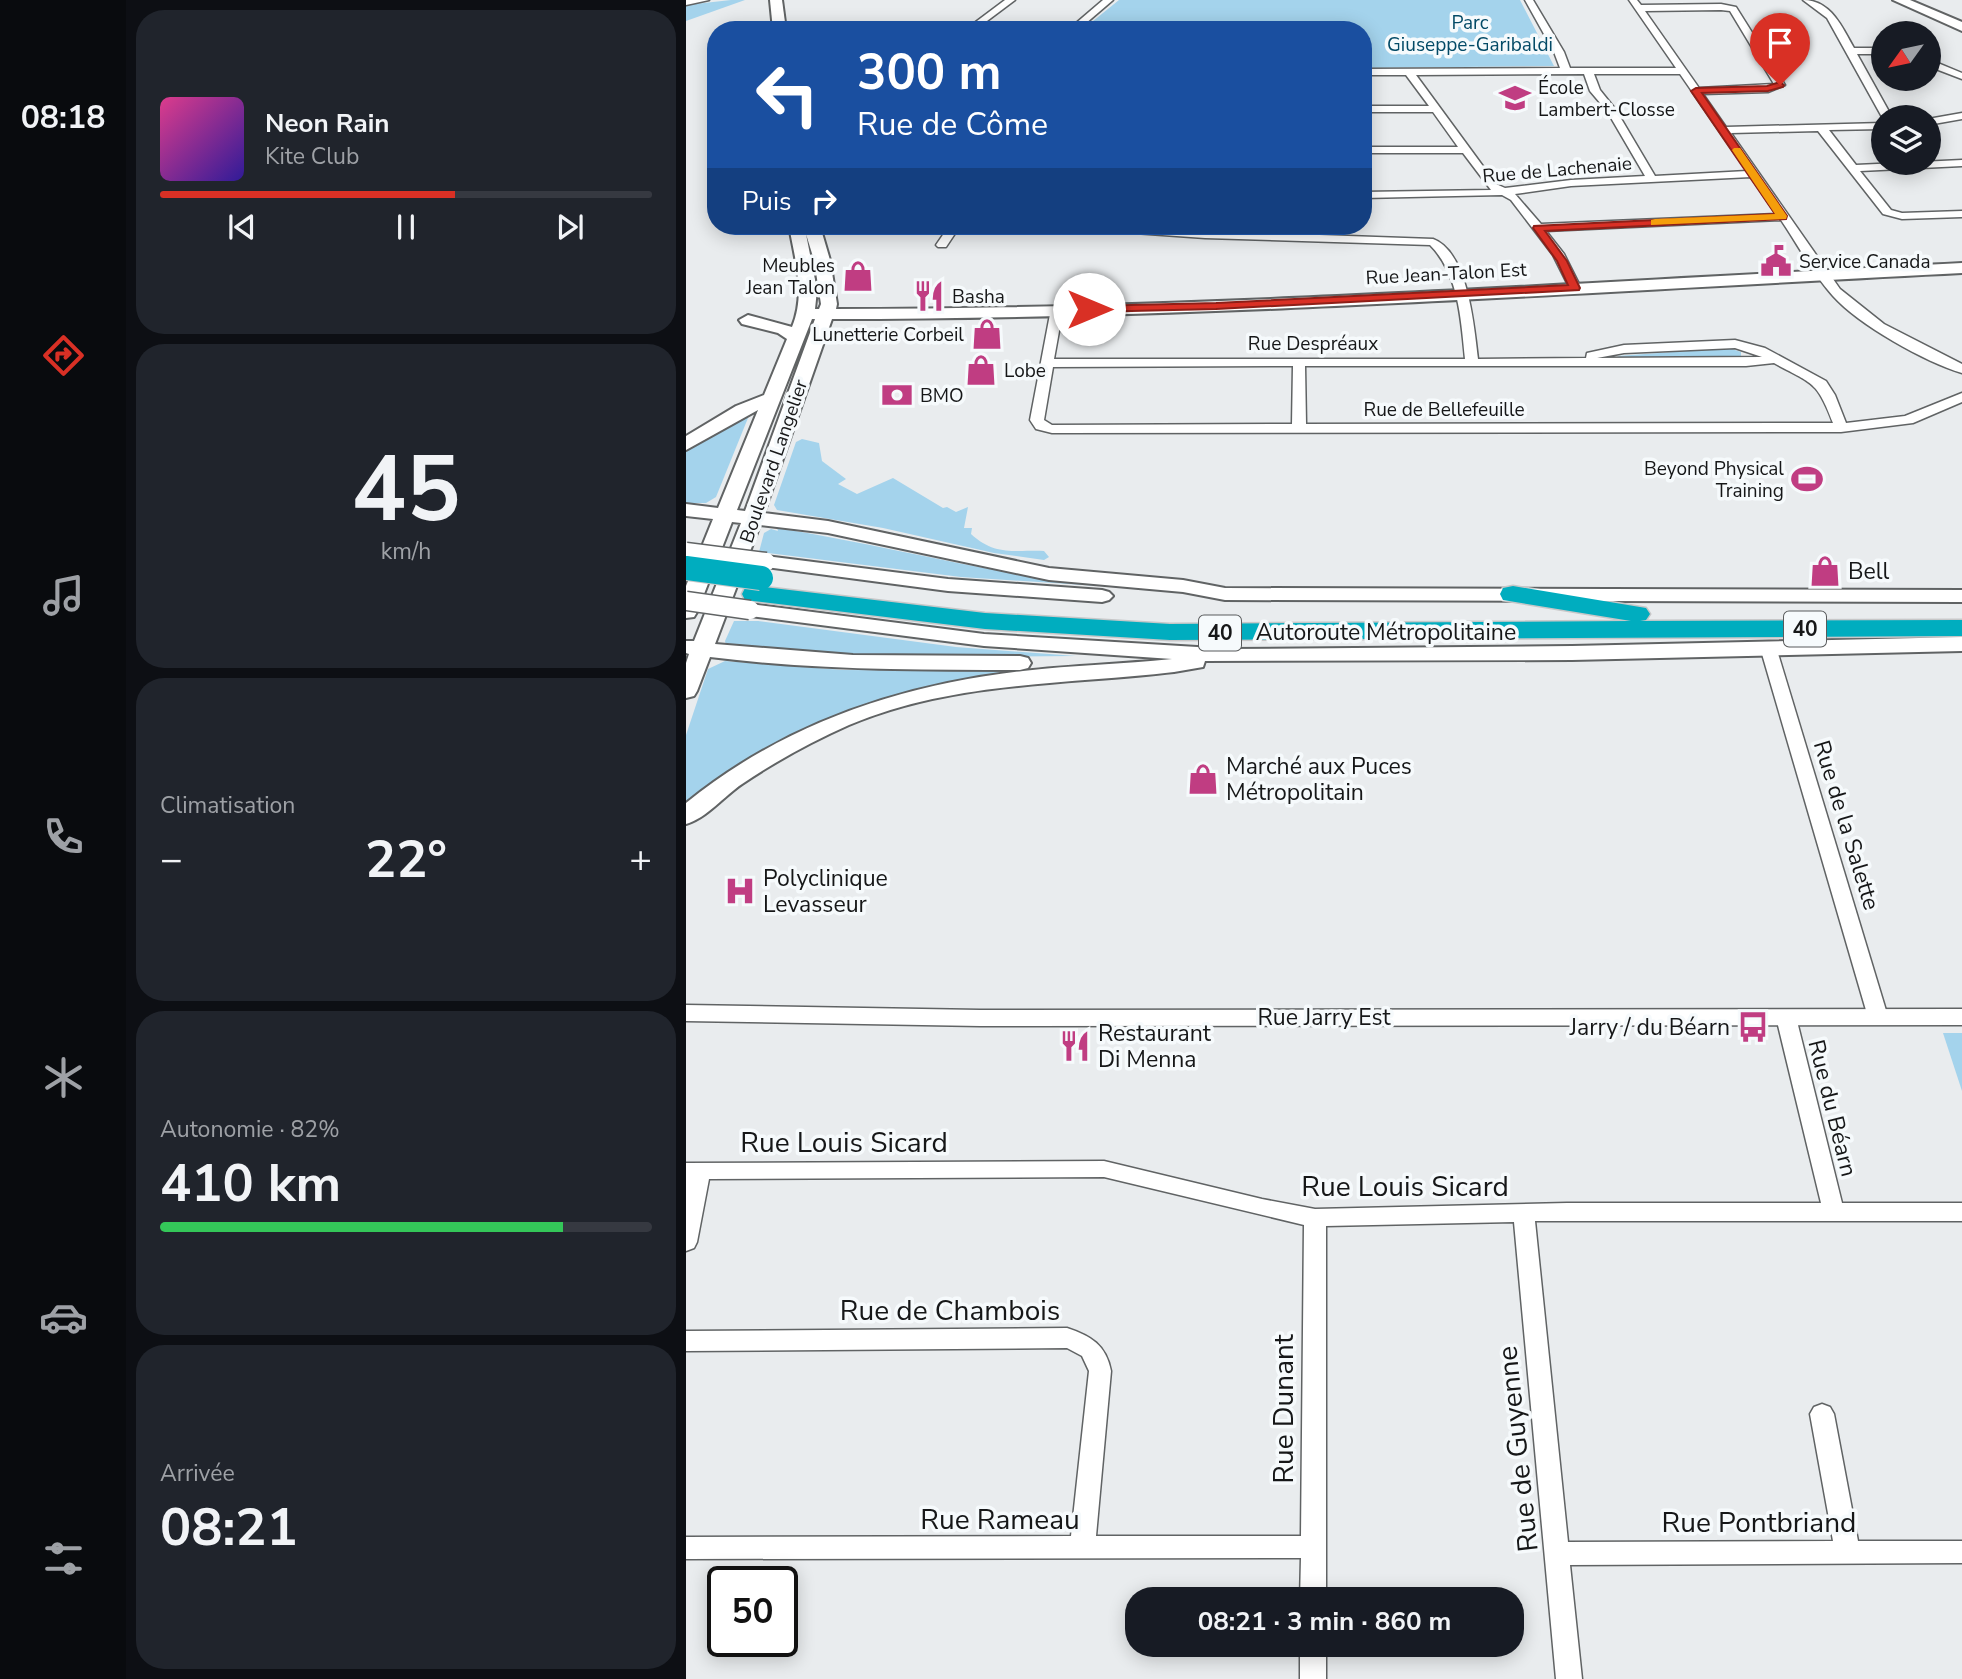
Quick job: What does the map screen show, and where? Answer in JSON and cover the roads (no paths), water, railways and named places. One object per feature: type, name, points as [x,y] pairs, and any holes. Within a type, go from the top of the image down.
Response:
[{"type":"highway","name":"Autoroute Métropolitaine","points":[[686,568],[758,586],[955,619],[1170,632],[1962,628]]},
{"type":"highway","name":"Autoroute Métropolitaine","points":[[686,585],[758,586],[1008,607],[1168,616],[1962,612]]},
{"type":"highway","points":[[1513,594],[1636,614]]},
{"type":"highway","points":[[1517,652],[1686,630]]},
{"type":"main road","points":[[763,0],[766,21]]},
{"type":"main road","points":[[776,0],[779,21]]},
{"type":"main road","points":[[1899,0],[1962,27]]},
{"type":"main road","points":[[1918,0],[1962,19]]},
{"type":"main road","name":"Boulevard Langelier","points":[[686,612],[770,399],[798,339],[807,310],[808,279],[799,235]]},
{"type":"main road","name":"Boulevard Langelier","points":[[686,691],[694,648],[753,517],[827,310],[822,260],[815,235]]},
{"type":"main road","name":"Rue Jean-Talon Est","points":[[807,310],[965,314],[1057,309],[1171,308],[1962,268]]},
{"type":"main road","points":[[748,320],[784,329],[798,339]]},
{"type":"main road","points":[[686,444],[742,410],[770,399]]},
{"type":"main road","points":[[686,510],[753,517],[876,536],[1049,574],[1183,586],[1225,594]]},
{"type":"main road","points":[[686,552],[758,586],[984,640],[1230,656],[1962,644]]},
{"type":"main road","points":[[686,601],[758,586],[948,585],[1046,593],[1182,599],[1225,594],[1962,596]]},
{"type":"main road","points":[[694,648],[779,659],[851,663],[1175,665]]},
{"type":"main road","points":[[686,816],[739,774],[783,748],[839,721],[895,702],[985,681],[1175,665],[1230,656]]},
{"type":"street","points":[[686,2],[704,0]]},
{"type":"street","points":[[982,21],[1011,0]]},
{"type":"street","points":[[1083,21],[1109,0]]},
{"type":"street","points":[[1530,0],[1559,52],[1566,71]]},
{"type":"street","points":[[1807,0],[1829,13],[1880,105]]},
{"type":"street","points":[[1636,4],[1823,275],[1844,300],[1866,319],[1962,369]]},
{"type":"street","points":[[1636,4],[1733,9],[1780,85],[1768,89],[1696,91]]},
{"type":"street","points":[[1850,51],[1871,51]]},
{"type":"street","points":[[1941,67],[1962,76]]},
{"type":"street","points":[[1588,71],[1595,91],[1609,107],[1652,179]]},
{"type":"street","points":[[1372,72],[1682,71]]},
{"type":"street","points":[[1409,72],[1492,186],[1515,198],[1562,261],[1575,288]]},
{"type":"street","points":[[1372,109],[1435,109]]},
{"type":"street","points":[[1941,120],[1962,116]]},
{"type":"street","points":[[1820,126],[1886,211],[1895,215],[1962,214]]},
{"type":"street","points":[[1723,130],[1871,126]]},
{"type":"street","points":[[1372,150],[1466,150]]},
{"type":"street","points":[[1852,168],[1962,163]]},
{"type":"street","name":"Rue de Lachenaie","points":[[1372,195],[1506,192],[1572,183],[1754,174]]},
{"type":"street","points":[[1538,228],[1782,216]]},
{"type":"street","points":[[942,246],[949,235]]},
{"type":"street","points":[[1205,235],[1428,241],[1436,244],[1451,267],[1461,293],[1472,362]]},
{"type":"street","name":"Rue de Bellefeuille","points":[[1057,309],[1037,420],[1045,428],[1841,428],[1896,424],[1962,397]]},
{"type":"street","name":"Rue Despréaux","points":[[1047,363],[1579,363],[1746,362],[1776,359],[1821,383],[1829,395],[1841,428]]},
{"type":"street","points":[[1299,363],[1299,429]]},
{"type":"street","name":"Rue de la Salette","points":[[1768,647],[1878,1017]]},
{"type":"street","name":"Rue Jarry Est","points":[[686,1013],[971,1018],[1962,1017]]},
{"type":"street","name":"Rue du Béarn","points":[[1786,1017],[1833,1211]]},
{"type":"street","name":"Rue Louis Sicard","points":[[693,1171],[1104,1169],[1280,1213],[1315,1218],[1833,1211],[1962,1212]]},
{"type":"street","points":[[686,1242],[693,1171]]},
{"type":"street","name":"Rue de Guyenne","points":[[1524,1214],[1569,1679]]},
{"type":"street","name":"Rue Dunant","points":[[1313,1587],[1315,1218]]},
{"type":"street","name":"Rue de Chambois","points":[[686,1341],[1067,1338],[1081,1342],[1092,1349],[1098,1359],[1100,1371],[1082,1549]]},
{"type":"street","points":[[1822,1415],[1847,1552]]},
{"type":"street","name":"Rue Rameau","points":[[686,1548],[1314,1547]]},
{"type":"street","name":"Rue Pontbriand","points":[[1557,1553],[1962,1552]]},
{"type":"street","points":[[1313,1657],[1313,1679]]},
{"type":"place","name":"École Lambert-Closse","points":[[1515,98]]},
{"type":"place","name":"Service Canada","points":[[1776,261]]},
{"type":"place","name":"Meubles Jean Talon","points":[[858,276]]},
{"type":"place","name":"Basha","points":[[929,296]]},
{"type":"place","name":"Lunetterie Corbeil","points":[[987,334]]},
{"type":"place","name":"Lobe","points":[[981,370]]},
{"type":"place","name":"BMO","points":[[897,395]]},
{"type":"place","name":"Beyond Physical Training","points":[[1807,479]]},
{"type":"place","name":"Bell","points":[[1825,571]]},
{"type":"place","name":"Marché aux Puces Métropolitain","points":[[1203,779]]},
{"type":"place","name":"Polyclinique Levasseur","points":[[740,891]]},
{"type":"place","name":"Jarry / du Béarn","points":[[1753,1027]]},
{"type":"place","name":"Restaurant Di Menna","points":[[1075,1046]]},
{"type":"park label","name":"Parc Giuseppe-Garibaldi","points":[[1470,33]]}]
